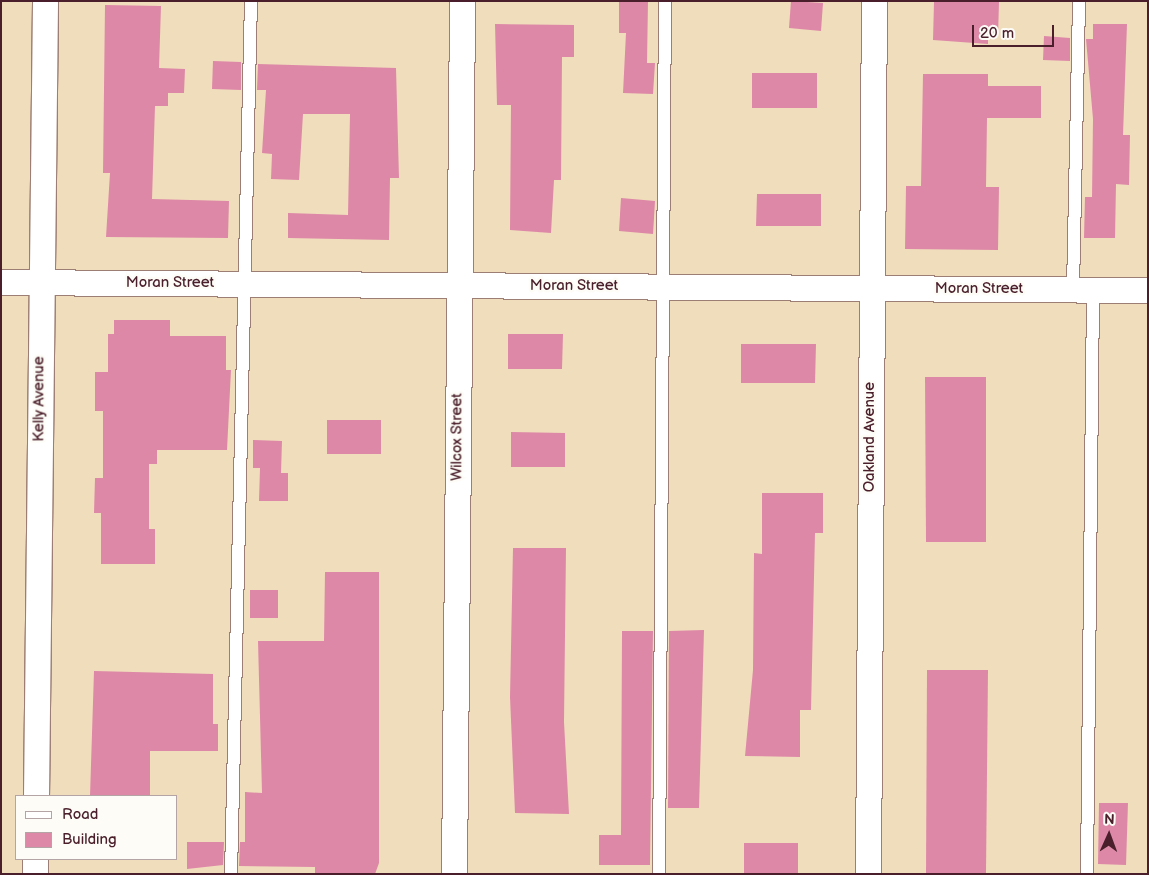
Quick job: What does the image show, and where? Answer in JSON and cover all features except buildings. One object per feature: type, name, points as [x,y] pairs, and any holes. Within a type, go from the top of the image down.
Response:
[{"type":"street","name":"Kelly Avenue","points":[[36,795],[44,1]]},
{"type":"street","name":"Wilcox Street","points":[[454,874],[462,1]]},
{"type":"street","name":"Oakland Avenue","points":[[868,874],[874,1]]},
{"type":"street","name":"Moran Street","points":[[1,282],[1148,290]]},
{"type":"street","points":[[35,860],[35,874]]},
{"type":"lane","points":[[231,874],[251,1]]},
{"type":"lane","points":[[659,874],[661,287],[665,1]]},
{"type":"lane","points":[[1079,1],[1087,874]]}]
